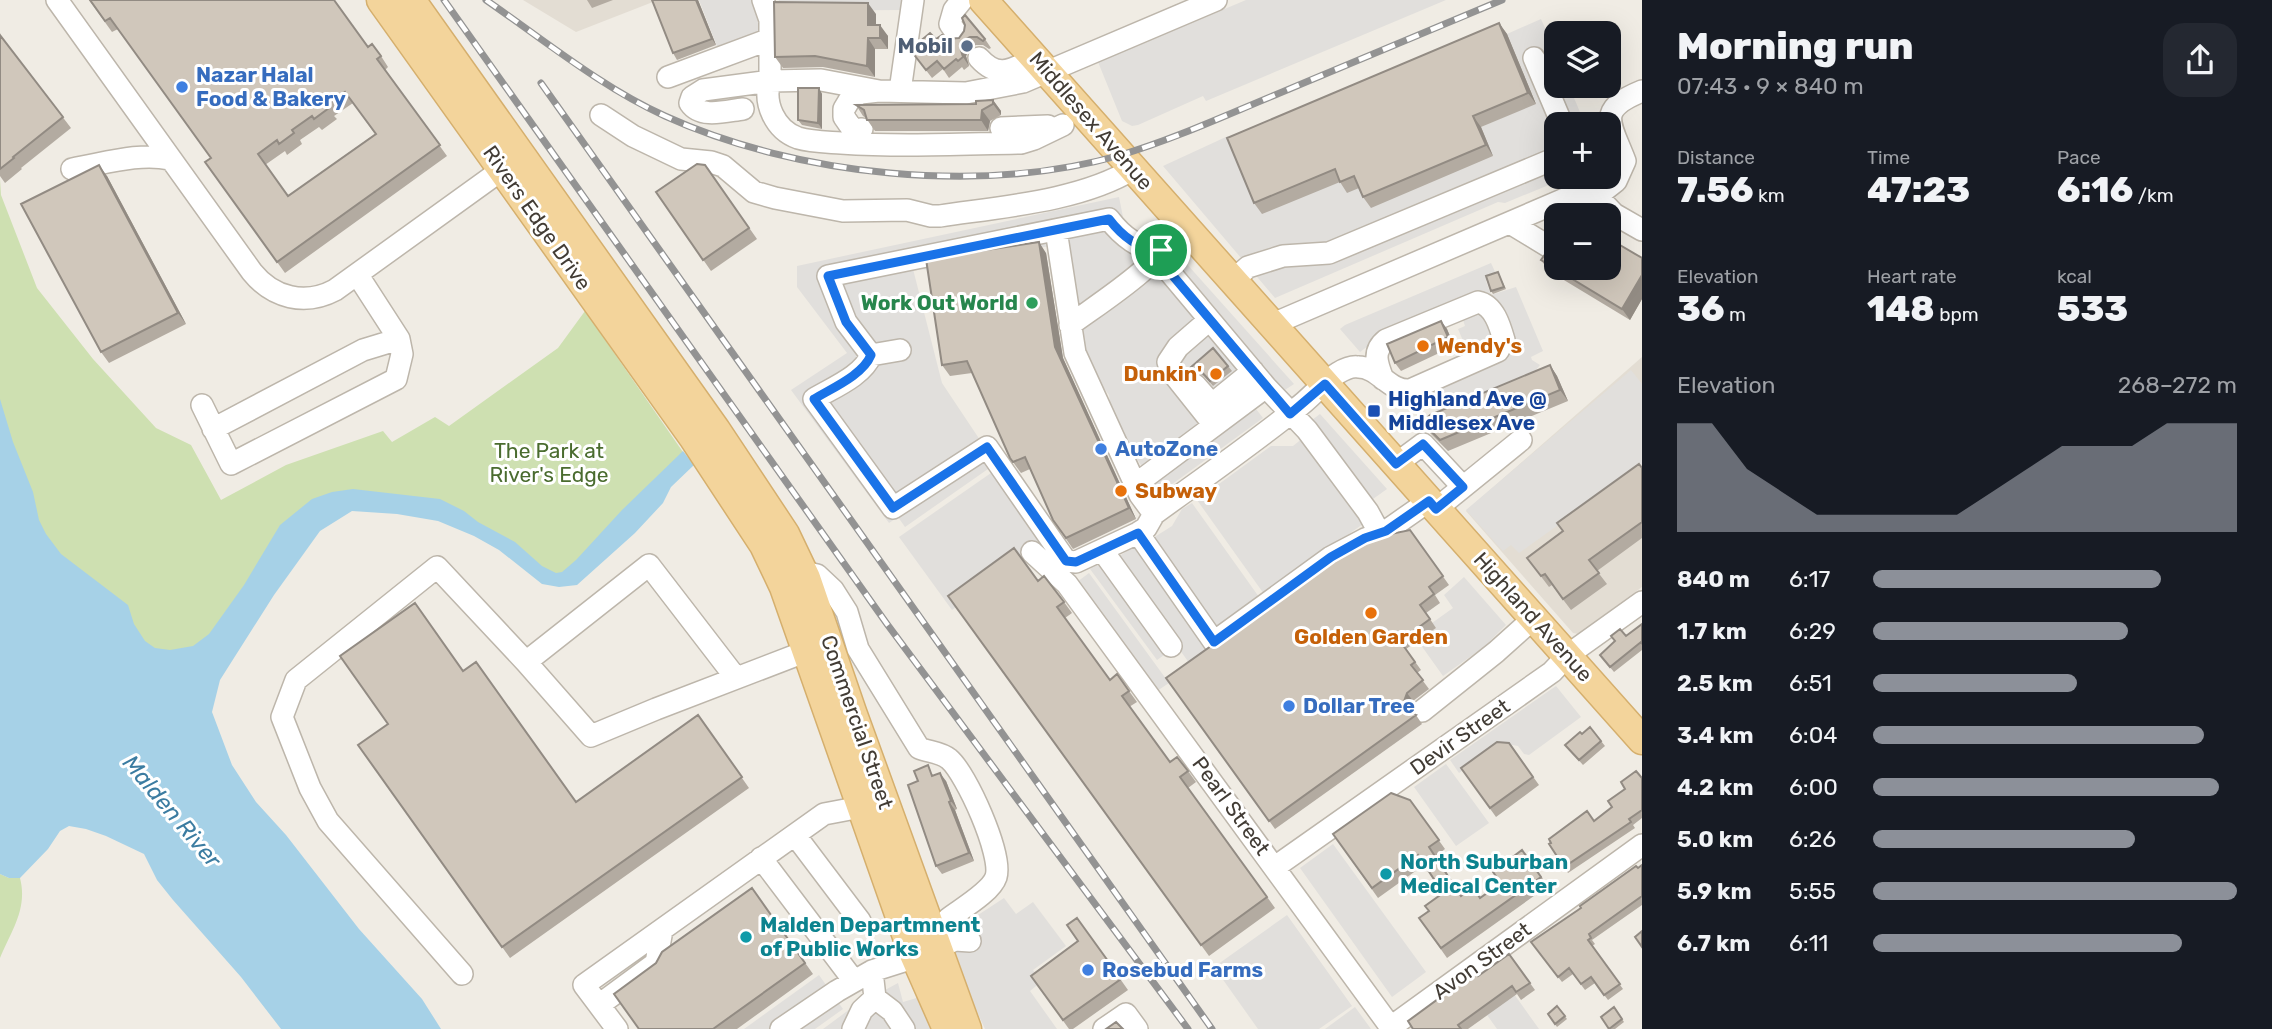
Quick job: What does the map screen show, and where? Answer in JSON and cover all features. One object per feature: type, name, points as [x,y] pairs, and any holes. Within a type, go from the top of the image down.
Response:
[{"type":"main road","name":"Rivers Edge Drive","points":[[381,0],[513,163]]},
{"type":"main road","name":"Rivers Edge Drive","points":[[411,0],[513,163],[705,433]]},
{"type":"main road","name":"Middlesex Avenue","points":[[983,0],[1042,64],[1074,120],[1133,169],[1273,324],[1331,379],[1396,464],[1429,501]]},
{"type":"main road","name":"Commercial Street","points":[[705,433],[785,534],[803,572],[817,647],[860,807],[945,946],[947,1029]]},
{"type":"main road","name":"Commercial Street","points":[[705,433],[817,647],[945,946],[967,1029]]},
{"type":"main road","name":"Highland Avenue","points":[[1429,501],[1642,740]]},
{"type":"street","points":[[57,0],[252,272],[272,290],[298,299],[311,298],[335,290],[513,163]]},
{"type":"street","points":[[763,0],[770,20],[770,81],[766,94],[773,116],[784,131],[799,138],[873,145],[1021,143],[1074,120]]},
{"type":"street","points":[[900,91],[914,0]]},
{"type":"street","points":[[958,35],[950,24],[954,10],[962,0]]},
{"type":"street","points":[[979,58],[988,68],[997,72],[1042,64],[1216,0]]},
{"type":"street","points":[[668,77],[770,39]]},
{"type":"street","points":[[1534,58],[1557,112]]},
{"type":"street","points":[[862,129],[853,130],[844,117],[844,108],[850,99],[861,93],[966,93],[1023,82],[1042,64]]},
{"type":"street","points":[[770,108],[704,113],[690,103],[692,97],[703,90],[770,81],[821,80],[879,91]]},
{"type":"street","points":[[1273,324],[1574,195],[1597,196],[1616,181],[1625,161],[1609,120],[1612,108],[1622,99],[1642,91]]},
{"type":"street","points":[[601,115],[633,136],[681,159],[723,166],[754,192],[843,211],[907,210],[931,216],[986,209],[1082,191],[1114,181],[1133,169]]},
{"type":"street","points":[[1001,128],[1074,120]]},
{"type":"street","points":[[72,169],[158,156],[170,159]]},
{"type":"street","points":[[1233,280],[1248,267],[1283,256],[1329,253],[1544,163]]},
{"type":"street","points":[[1597,196],[1614,214],[1642,230]]},
{"type":"street","points":[[1070,325],[1151,265],[1171,240],[1175,229],[1169,209]]},
{"type":"street","points":[[871,355],[846,322],[828,276],[1109,219],[1122,236],[1159,254],[1208,321],[1307,430],[1368,512],[1380,534]]},
{"type":"street","points":[[1510,223],[1544,244]]},
{"type":"street","points":[[1056,230],[1070,325],[1081,368],[1136,484],[1154,514]]},
{"type":"street","points":[[202,405],[231,464],[396,379],[402,354],[399,339],[357,274]]},
{"type":"street","points":[[871,355],[868,363],[861,369],[814,399],[893,508],[987,447],[1066,561],[1076,562],[1138,533],[1146,527],[1154,514],[1290,414],[1331,379],[1356,366],[1376,373],[1383,379],[1402,391],[1410,390],[1499,351],[1504,340],[1492,310],[1486,304],[1478,302],[1386,340],[1378,348],[1377,354],[1383,379]]},
{"type":"street","points":[[1208,321],[1178,347],[1168,362],[1170,369],[1214,425]]},
{"type":"street","points":[[213,429],[363,350],[399,339]]},
{"type":"street","points":[[1178,347],[1177,360],[1180,368],[1209,401],[1216,401],[1259,379]]},
{"type":"street","points":[[871,355],[900,350]]},
{"type":"street","points":[[1136,484],[1214,425],[1259,379]]},
{"type":"street","points":[[1138,533],[1214,642],[1331,557],[1400,523],[1429,501],[1463,487],[1521,440]]},
{"type":"street","points":[[1396,464],[1423,444],[1463,487]]},
{"type":"street","points":[[1102,550],[1171,646]]},
{"type":"street","name":"Pearl Street","points":[[1032,552],[1067,584],[1391,1028]]},
{"type":"street","points":[[526,662],[649,565],[736,678]]},
{"type":"street","points":[[462,974],[328,821],[310,788],[282,717],[296,680],[437,567],[591,736],[817,647]]},
{"type":"street","points":[[780,1029],[863,976],[945,946],[948,919],[991,886],[997,865],[986,826],[958,770],[940,754],[919,748],[858,649],[847,612],[834,590],[817,575],[803,572]]},
{"type":"street","name":"Devir Street","points":[[1275,867],[1552,672],[1568,656],[1642,602]]},
{"type":"street","points":[[1422,711],[1534,618]]},
{"type":"street","points":[[617,1029],[584,985],[824,814],[860,807]]},
{"type":"street","points":[[795,835],[860,921]]},
{"type":"street","name":"Avon Street","points":[[1391,1028],[1642,845]]},
{"type":"street","points":[[761,859],[863,976],[875,998],[892,1011],[904,1029]]},
{"type":"street","points":[[853,1029],[862,1010],[875,998]]},
{"type":"street","points":[[1104,1029],[1126,1014],[1137,1029]]},
{"type":"shaded area","points":[[523,0],[658,0],[576,32]]},
{"type":"shaded area","points":[[699,0],[756,0],[762,14],[757,34],[718,49]]},
{"type":"shaded area","points":[[779,0],[901,0],[900,10],[774,11]]},
{"type":"shaded area","points":[[1246,0],[1446,0],[1206,101],[1203,96],[1138,125],[1132,126],[1122,121],[1098,62]]},
{"type":"shaded area","points":[[1541,19],[1544,26],[1544,98],[1574,98],[1580,112],[1544,112],[1544,187],[1505,203],[1498,202],[1275,298],[1163,166],[1228,136],[1235,149],[1362,187],[1493,156],[1481,127],[1536,103],[1507,34]]},
{"type":"shaded area","points":[[1119,197],[1124,222],[1148,258],[1076,310],[1059,245],[1023,250],[934,270],[913,269],[942,383],[980,440],[981,459],[988,469],[905,527],[898,517],[889,523],[791,390],[847,353],[797,287],[797,266]]},
{"type":"shaded area","points":[[1177,253],[1294,384],[1256,409],[1263,418],[1160,493],[1130,449],[1124,431],[1111,413],[1109,395],[1091,371],[1078,330],[1158,272]]},
{"type":"shaded area","points":[[1491,263],[1497,276],[1486,281],[1491,295],[1516,287],[1543,351],[1531,357],[1540,365],[1536,370],[1438,411],[1430,404],[1421,402],[1416,390],[1496,357],[1493,306],[1376,340],[1360,352],[1340,329],[1345,325]]},
{"type":"shaded area","points":[[1485,311],[1497,337],[1467,350],[1458,329],[1465,326],[1463,320]]},
{"type":"shaded area","points":[[1642,357],[1642,587],[1578,634],[1573,633],[1466,511]]},
{"type":"shaded area","points":[[1631,370],[1642,384],[1642,465],[1519,553],[1511,545],[1503,551],[1466,510]]},
{"type":"shaded area","points":[[1320,414],[1387,489],[1373,499],[1363,524],[1264,594],[1197,500],[1271,446],[1293,446],[1303,438],[1312,420]]},
{"type":"shaded area","points":[[991,473],[1042,545],[952,610],[899,537]]},
{"type":"shaded area","points":[[1192,503],[1259,597],[1217,627],[1153,538],[1172,526],[1182,509]]},
{"type":"shaded area","points":[[1136,545],[1213,652],[1192,667],[1177,646],[1157,660],[1090,569],[1102,560],[1118,557]]},
{"type":"shaded area","points":[[1089,573],[1169,683],[1157,691],[1077,582]]},
{"type":"shaded area","points":[[1464,577],[1506,625],[1484,647],[1443,676],[1418,641],[1436,628],[1432,623],[1453,608],[1444,595]]},
{"type":"shaded area","points":[[1556,686],[1581,717],[1529,755],[1524,754],[1518,746],[1501,743],[1459,773],[1450,760]]},
{"type":"shaded area","points":[[1446,764],[1489,823],[1456,846],[1414,787]]},
{"type":"shaded area","points":[[1333,844],[1426,972],[1392,997],[1300,868]]},
{"type":"shaded area","points":[[1004,898],[1016,914],[1033,902],[1066,946],[1033,970],[1041,982],[1030,991],[1057,1029],[985,1029],[973,1003],[949,934]]},
{"type":"shaded area","points":[[1287,915],[1352,1006],[1319,1029],[1258,1029],[1214,967]]},
{"type":"shaded area","points":[[819,975],[843,1009],[815,1029],[744,1029]]},
{"type":"shaded area","points":[[898,983],[903,1002],[920,997],[934,1029],[823,1029],[850,1009]]},
{"type":"shaded area","points":[[1514,994],[1539,1029],[1497,1029],[1487,1015]]},
{"type":"shaded area","points":[[1355,1007],[1371,1029],[1325,1029]]},
{"type":"green space","name":"The Park at River's Edge","points":[[0,179],[1,195],[37,288],[93,359],[156,428],[191,445],[221,500],[286,465],[383,431],[392,442],[435,417],[449,426],[558,348],[585,311],[685,455],[557,580],[510,543],[353,493],[205,645],[172,655],[152,652],[57,556],[37,524],[0,415]]},
{"type":"green space","points":[[0,874],[9,878],[20,878],[22,900],[17,920],[0,958]]},
{"type":"water","name":"Malden River","points":[[0,399],[13,442],[33,492],[39,520],[46,534],[61,554],[128,605],[134,624],[145,641],[155,648],[170,650],[193,646],[209,634],[244,585],[280,525],[312,499],[353,489],[440,499],[515,542],[542,566],[556,573],[562,572],[576,560],[622,510],[683,451],[694,465],[671,487],[663,503],[635,533],[577,585],[559,587],[542,584],[499,550],[438,521],[397,514],[352,511],[320,531],[274,595],[220,680],[212,712],[232,765],[256,802],[286,835],[359,929],[422,999],[441,1029],[281,1029],[241,977],[157,880],[144,854],[106,836],[69,826],[60,831],[48,849],[20,878],[9,878],[0,874]]},
{"type":"building","points":[[90,0],[334,0],[368,47],[372,44],[381,56],[377,59],[440,145],[277,262],[205,162],[211,158],[110,18],[105,21]],"holes":[[[345,92],[376,134],[288,196],[258,154],[277,140],[279,144],[294,133],[292,130],[312,116],[314,119]]]},
{"type":"building","points":[[652,0],[696,0],[712,39],[673,53]]},
{"type":"building","points":[[774,2],[868,3],[868,25],[880,25],[880,38],[868,38],[867,66],[815,56],[775,57]]},
{"type":"building","points":[[965,15],[985,39],[983,41],[970,37],[964,40],[960,47],[963,57],[958,61],[956,59],[944,69],[937,61],[926,70],[912,52],[912,48],[930,33],[936,39],[942,35],[947,39],[959,38],[964,31],[962,18]]},
{"type":"building","points":[[1499,23],[1528,93],[1473,116],[1486,145],[1363,197],[1354,176],[1340,182],[1335,169],[1254,203],[1227,138]]},
{"type":"building","points":[[0,35],[63,117],[0,169]]},
{"type":"building","points":[[798,88],[819,88],[818,123],[798,120]]},
{"type":"building","points":[[993,100],[993,104],[982,110],[981,120],[867,120],[864,110],[856,105],[976,104],[976,101]]},
{"type":"building","points":[[697,164],[705,165],[749,228],[703,260],[656,192]]},
{"type":"building","points":[[99,165],[178,313],[101,352],[21,204]]},
{"type":"building","points":[[1039,242],[1055,347],[1129,508],[1066,538],[1053,520],[1025,457],[1013,462],[1010,458],[967,361],[942,365],[926,259]]},
{"type":"building","points":[[1621,246],[1642,258],[1642,275],[1622,309],[1574,280],[1621,280]]},
{"type":"building","points":[[1498,272],[1504,287],[1491,291],[1486,276]]},
{"type":"building","points":[[1441,321],[1448,337],[1395,363],[1387,344]]},
{"type":"building","points":[[1213,348],[1228,366],[1210,381],[1200,370],[1191,367]]},
{"type":"building","points":[[1550,365],[1560,390],[1440,440],[1422,422],[1430,415]]},
{"type":"building","points":[[1639,464],[1642,468],[1642,522],[1589,560],[1599,573],[1563,599],[1545,574],[1541,576],[1527,558],[1563,531],[1557,523]]},
{"type":"building","points":[[1410,530],[1443,576],[1429,587],[1434,594],[1420,605],[1430,619],[1400,641],[1415,662],[1411,665],[1423,680],[1407,693],[1403,704],[1406,711],[1416,715],[1269,821],[1166,678],[1332,560],[1389,532],[1391,534]]},
{"type":"building","points":[[1014,548],[1038,581],[1044,576],[1064,602],[1057,607],[1110,680],[1117,674],[1129,691],[1122,696],[1170,762],[1177,757],[1188,771],[1180,777],[1267,897],[1201,945],[948,596]]},
{"type":"building","points":[[415,603],[463,671],[476,662],[576,802],[698,715],[742,777],[502,947],[358,745],[388,724],[340,656]]},
{"type":"building","points":[[1642,624],[1642,644],[1641,642],[1610,667],[1600,655],[1615,641],[1611,636],[1620,629],[1626,636]]},
{"type":"building","points":[[1590,727],[1601,741],[1579,760],[1565,745]]},
{"type":"building","points":[[1497,742],[1509,743],[1533,777],[1490,808],[1461,768]]},
{"type":"building","points":[[928,765],[932,776],[940,773],[969,853],[936,866],[908,785],[918,781],[914,771]]},
{"type":"building","points":[[1636,771],[1642,778],[1642,810],[1629,819],[1631,822],[1564,867],[1549,844],[1549,839],[1587,811],[1594,821],[1612,807],[1608,801],[1625,789],[1621,782]]},
{"type":"building","points":[[1391,793],[1410,800],[1439,840],[1429,847],[1461,896],[1473,887],[1480,898],[1501,883],[1493,872],[1522,850],[1541,877],[1441,948],[1419,918],[1429,911],[1425,906],[1443,893],[1418,855],[1372,888],[1333,834]]},
{"type":"building","points":[[1642,865],[1642,896],[1589,934],[1591,938],[1588,940],[1620,984],[1604,995],[1591,977],[1581,984],[1569,968],[1558,977],[1531,942],[1636,866],[1638,868]]},
{"type":"building","name":"Malden Departmnent of Public Works","points":[[752,888],[805,963],[713,1029],[639,1029],[614,994],[656,963],[662,952]]},
{"type":"building","name":"Rosebud Farms","points":[[1077,918],[1121,979],[1063,1020],[1031,976],[1078,941],[1067,925]]},
{"type":"building","points":[[1642,931],[1642,947],[1635,937]]},
{"type":"building","points":[[1509,954],[1530,983],[1516,992],[1512,986],[1458,1025],[1461,1029],[1413,1029],[1408,1021],[1475,972],[1478,976]]},
{"type":"building","points":[[1557,1006],[1565,1016],[1555,1024],[1548,1014]]},
{"type":"building","points":[[1614,1007],[1622,1019],[1609,1029],[1601,1017]]},
{"type":"building","points":[[1116,1022],[1123,1029],[1106,1029]]},
{"type":"railway","points":[[444,0],[887,624],[1188,1029]]},
{"type":"railway","points":[[486,0],[618,91],[665,116],[717,137],[772,153],[830,165],[890,173],[950,176],[1009,174],[1067,167],[1121,155],[1199,127],[1502,0]]},
{"type":"railway","points":[[541,83],[1212,1029]]},
{"type":"place","name":"Mobil","points":[[967,46]]},
{"type":"place","name":"Nazar Halal Food & Bakery","points":[[182,87]]},
{"type":"place","name":"Work Out World","points":[[1032,303]]},
{"type":"place","name":"Wendy's","points":[[1423,346]]},
{"type":"place","name":"Dunkin'","points":[[1216,374]]},
{"type":"place","name":"Highland Ave @ Middlesex Ave","points":[[1374,411]]},
{"type":"place","name":"AutoZone","points":[[1101,449]]},
{"type":"place","name":"Subway","points":[[1121,491]]},
{"type":"place","name":"Golden Garden","points":[[1371,613]]},
{"type":"place","name":"Dollar Tree","points":[[1289,706]]},
{"type":"place","name":"North Suburban Medical Center","points":[[1386,874]]},
{"type":"place","name":"Malden Departmnent of Public Works","points":[[746,937]]},
{"type":"place","name":"Rosebud Farms","points":[[1088,970]]},
{"type":"route","points":[[1109,219],[1122,236],[1152,250],[1161,250],[1157,257],[1208,321],[1290,414],[1325,384],[1396,464],[1423,444],[1463,487],[1436,509],[1429,501],[1386,531],[1365,538],[1331,557],[1214,642],[1138,533],[1076,562],[1066,561],[987,447],[893,508],[814,399],[854,374],[868,363],[871,355],[846,322],[828,276],[1109,219]]}]
